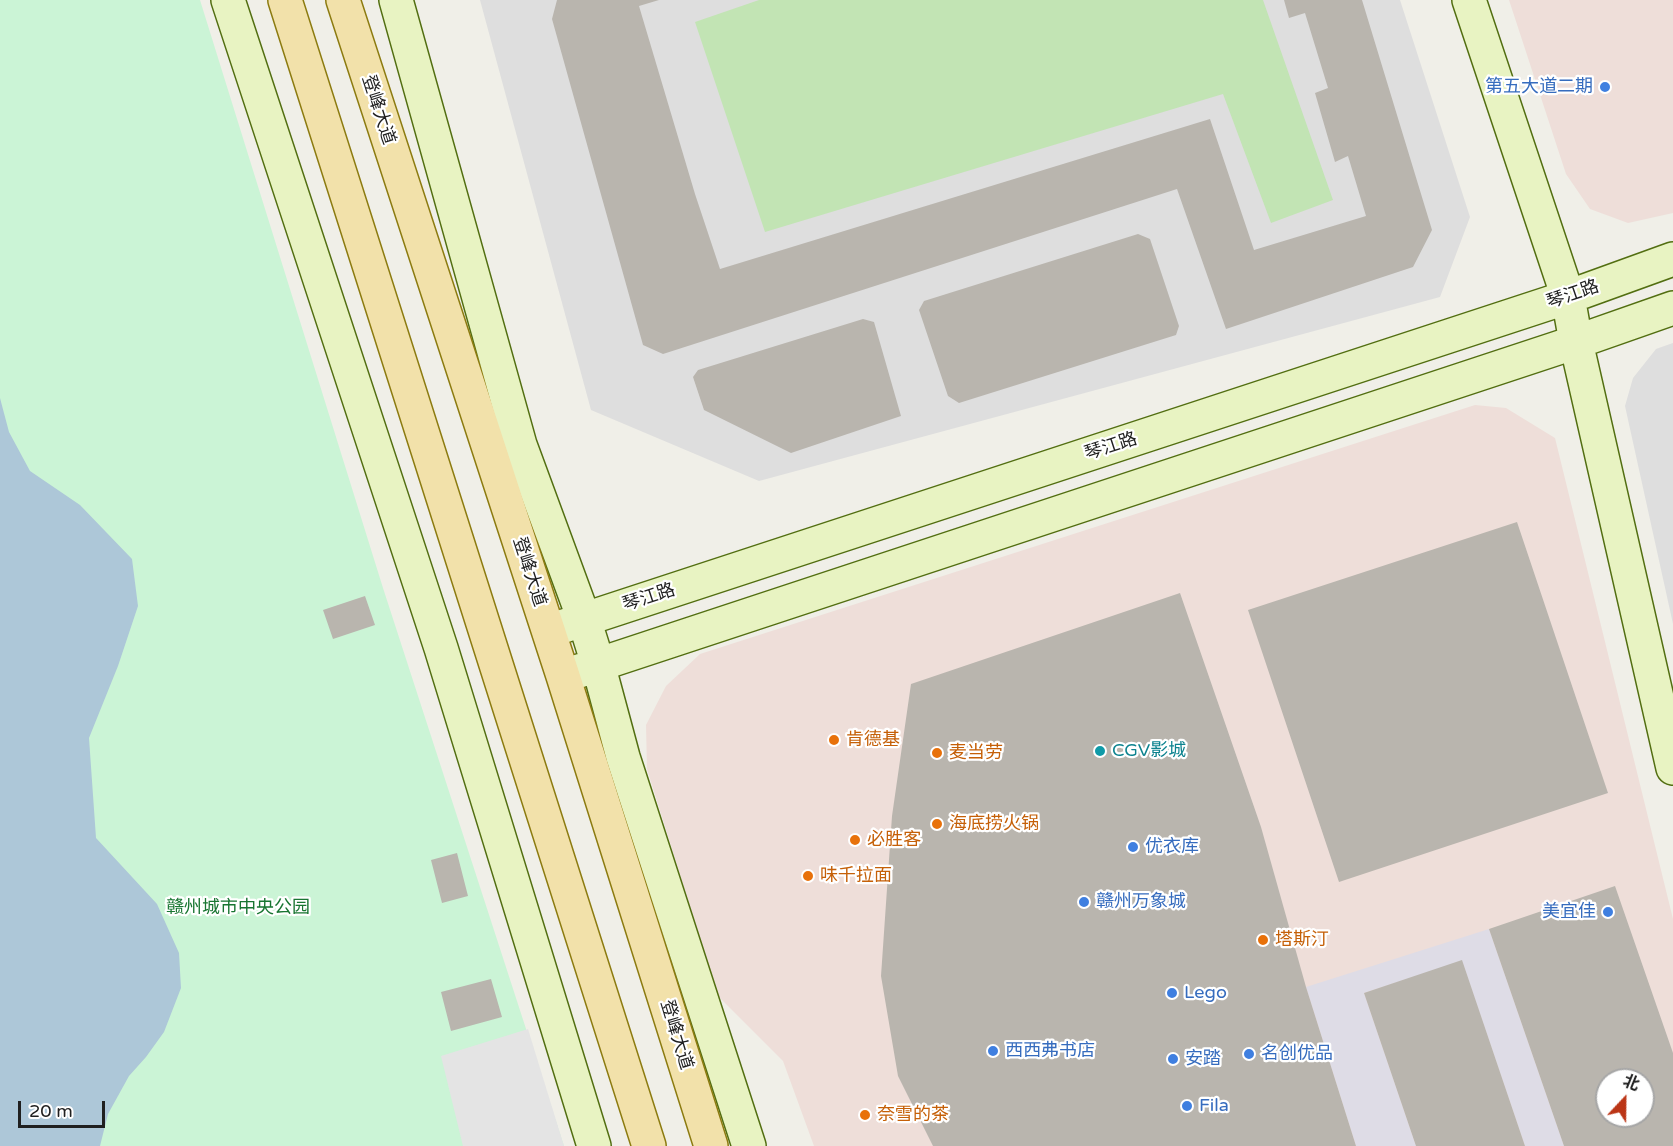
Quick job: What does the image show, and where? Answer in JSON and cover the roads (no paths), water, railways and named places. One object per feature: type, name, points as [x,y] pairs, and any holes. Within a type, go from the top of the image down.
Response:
[{"type":"main road","points":[[285,0],[649,1146]]},
{"type":"main road","name":"登峰大道","points":[[343,0],[563,676],[711,1146]]},
{"type":"street","points":[[228,0],[441,648],[594,1146]]},
{"type":"street","points":[[396,0],[520,445],[584,619],[623,757],[749,1146]]},
{"type":"street","points":[[1469,0],[1568,297],[1576,342],[1673,768]]},
{"type":"street","name":"琴江路","points":[[548,632],[1568,297],[1673,259]]},
{"type":"street","points":[[563,676],[1673,308]]},
{"type":"water","points":[[0,398],[9,432],[30,471],[80,505],[132,559],[138,606],[118,666],[89,738],[96,838],[157,904],[179,953],[181,988],[164,1032],[129,1076],[108,1114],[100,1146],[0,1146]]},
{"type":"place","name":"第五大道二期","points":[[1605,87]]},
{"type":"place","name":"肯德基","points":[[834,740]]},
{"type":"place","name":"CGV影城","points":[[1100,751]]},
{"type":"place","name":"麦当劳","points":[[937,753]]},
{"type":"place","name":"海底捞火锅","points":[[937,824]]},
{"type":"place","name":"必胜客","points":[[855,840]]},
{"type":"place","name":"优衣库","points":[[1133,847]]},
{"type":"place","name":"味千拉面","points":[[808,876]]},
{"type":"place","name":"赣州万象城","points":[[1084,902]]},
{"type":"place","name":"美宜佳","points":[[1608,912]]},
{"type":"place","name":"塔斯汀","points":[[1263,940]]},
{"type":"place","name":"Lego","points":[[1172,993]]},
{"type":"place","name":"西西弗书店","points":[[993,1051]]},
{"type":"place","name":"名创优品","points":[[1249,1054]]},
{"type":"place","name":"安踏","points":[[1173,1059]]},
{"type":"place","name":"Fila","points":[[1187,1106]]},
{"type":"place","name":"奈雪的茶","points":[[865,1115]]},
{"type":"park label","name":"赣州城市中央公园","points":[[238,908]]}]
